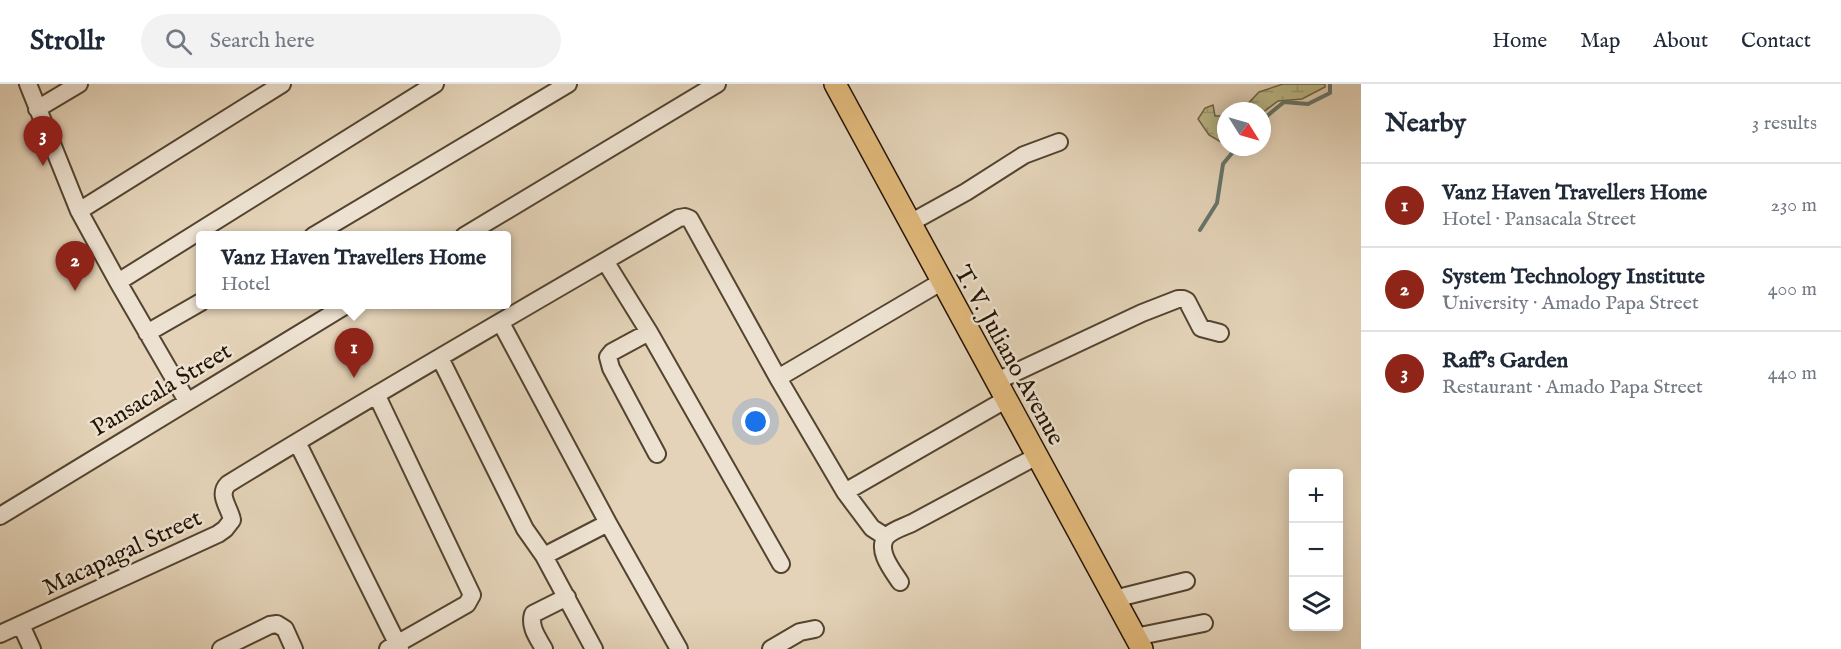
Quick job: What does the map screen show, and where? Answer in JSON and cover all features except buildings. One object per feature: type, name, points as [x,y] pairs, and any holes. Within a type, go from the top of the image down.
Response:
[{"type":"main road","name":"T. V. Juliano Avenue","points":[[835,84],[1138,643]]},
{"type":"street","points":[[28,84],[79,211],[187,401]]},
{"type":"street","points":[[37,109],[79,84]]},
{"type":"street","points":[[79,211],[282,84]]},
{"type":"street","points":[[200,231],[435,84]]},
{"type":"street","points":[[472,231],[717,84]]},
{"type":"street","points":[[321,231],[561,86]]},
{"type":"street","points":[[909,223],[966,192],[1024,155],[1059,142]]},
{"type":"street","points":[[377,396],[472,595],[467,604],[395,647],[297,442],[679,218],[685,217],[690,219],[778,378],[846,492],[872,528],[886,537]]},
{"type":"street","points":[[118,282],[196,233]]},
{"type":"street","points":[[605,261],[649,332],[781,564]]},
{"type":"street","points":[[778,378],[941,282]]},
{"type":"street","points":[[846,492],[1000,391],[1142,313],[1183,299],[1187,301],[1201,328],[1220,333]]},
{"type":"street","points":[[147,333],[196,305]]},
{"type":"street","name":"Pansacala Street","points":[[0,516],[340,309]]},
{"type":"street","points":[[501,322],[608,523],[679,649]]},
{"type":"street","points":[[649,332],[612,352],[608,357],[611,368],[657,454]]},
{"type":"street","points":[[440,358],[525,529],[544,556],[594,649]]},
{"type":"street","name":"Macapagal Street","points":[[0,634],[218,534],[230,525],[232,520],[223,494],[224,489],[297,442]]},
{"type":"street","points":[[900,582],[884,551],[886,537],[1037,456]]},
{"type":"street","points":[[544,556],[608,523]]},
{"type":"street","points":[[1114,599],[1186,580]]},
{"type":"street","points":[[544,649],[533,629],[531,618],[533,614],[567,597]]},
{"type":"street","points":[[1138,643],[1204,623]]},
{"type":"street","points":[[221,649],[270,624],[277,624],[285,629],[294,649]]},
{"type":"street","points":[[21,625],[32,649]]},
{"type":"street","points":[[771,649],[800,632],[816,629]]},
{"type":"green space","points":[[1283,84],[1325,84],[1325,87],[1302,99],[1278,101],[1271,106],[1271,102],[1250,102],[1259,92]]},
{"type":"green space","points":[[1213,105],[1215,116],[1217,116],[1217,140],[1209,135],[1198,119],[1205,108]]},
{"type":"waterway","points":[[1271,113],[1284,102],[1308,104],[1330,93],[1330,84]]},
{"type":"waterway","points":[[1200,230],[1217,203],[1223,164],[1230,156]]},
{"type":"place","name":"Raff's Garden","points":[[43,166]]},
{"type":"place","name":"System Technology Institute","points":[[75,291]]},
{"type":"place","name":"Vanz Haven Travellers Home","points":[[354,378]]}]
